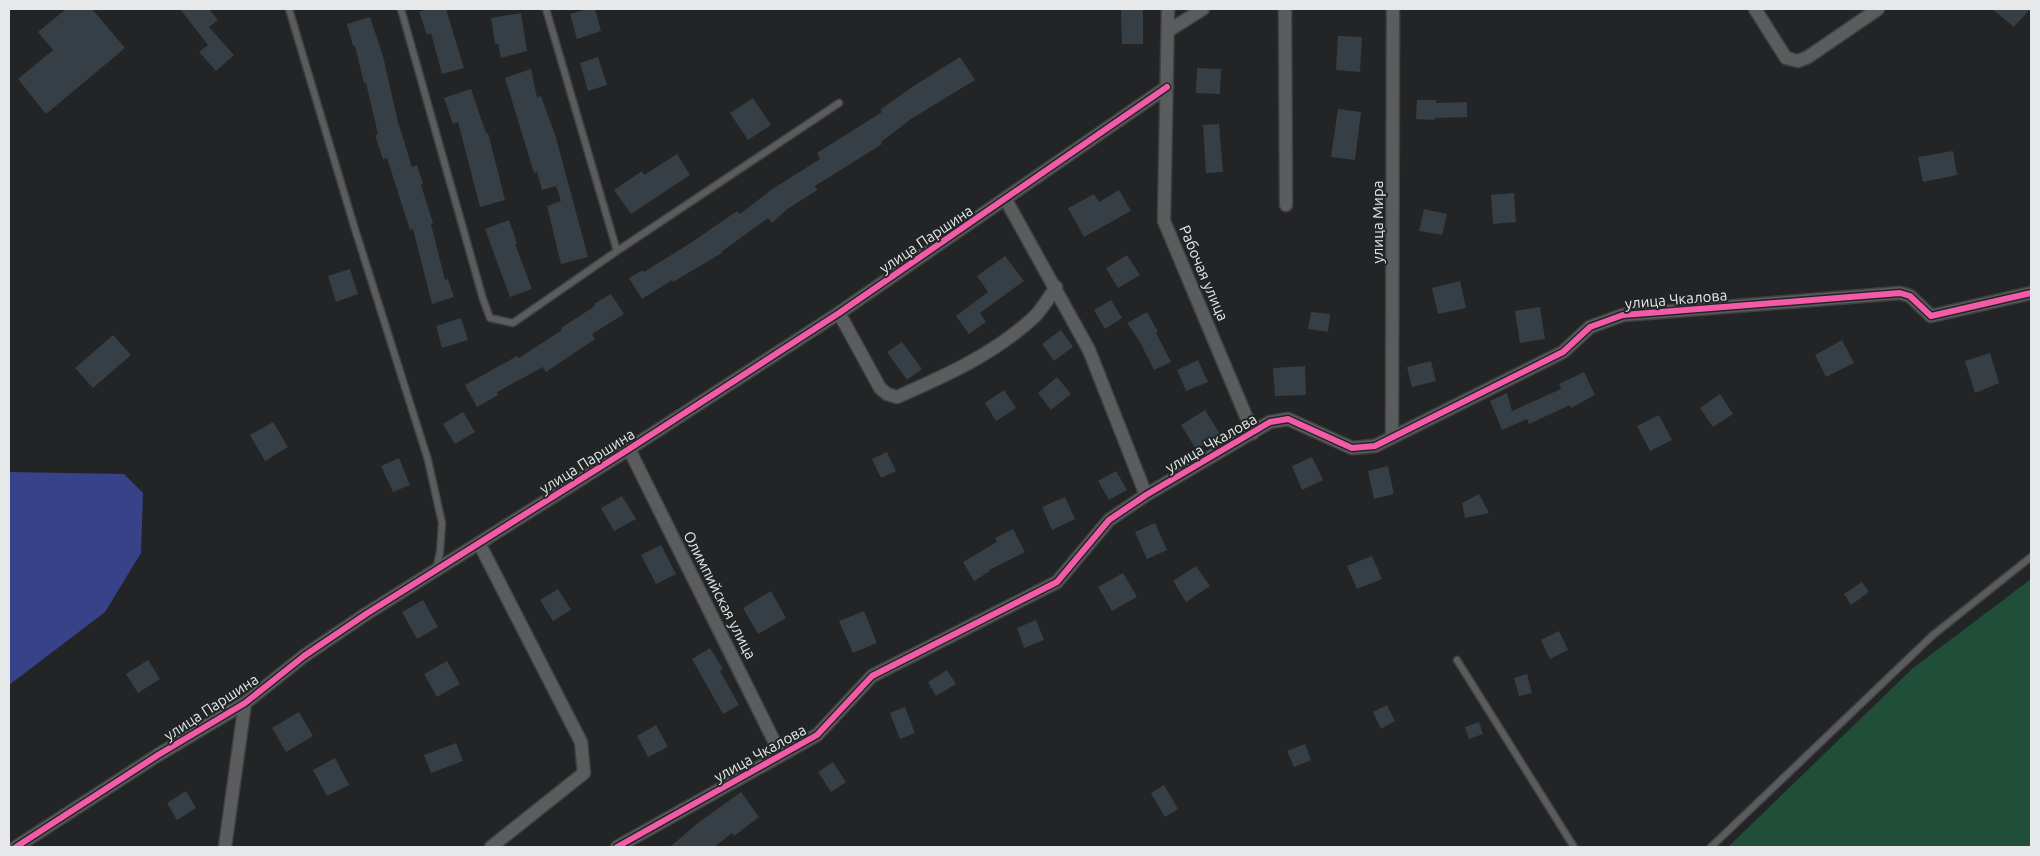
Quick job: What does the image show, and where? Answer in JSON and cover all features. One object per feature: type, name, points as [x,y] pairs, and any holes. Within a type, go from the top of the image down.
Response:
[{"type":"street","name":"Рабочая улица","points":[[1168,9],[1164,221],[1253,433]]},
{"type":"street","points":[[1168,31],[1203,9]]},
{"type":"street","points":[[1285,9],[1286,204]]},
{"type":"street","name":"улица Мира","points":[[1392,436],[1393,9]]},
{"type":"street","points":[[1755,9],[1786,58],[1798,61],[1808,57],[1878,9]]},
{"type":"street","name":"улица Паршина","points":[[16,847],[158,755],[245,703],[304,656],[366,614],[629,449],[839,313],[1006,200],[1167,87]]},
{"type":"street","points":[[1006,200],[1056,287],[1089,350],[1146,495]]},
{"type":"street","points":[[839,313],[880,388],[887,394],[897,397],[931,382],[992,350],[1035,317],[1056,287]]},
{"type":"street","name":"улица Чкалова","points":[[617,847],[817,735],[872,676],[1057,582],[1109,520],[1146,495],[1270,422],[1288,420],[1352,448],[1375,446],[1563,352],[1590,327],[1623,315],[1900,293],[1910,296],[1932,316],[2031,293]]},
{"type":"street","name":"Олимпийская улица","points":[[629,449],[781,755]]},
{"type":"street","points":[[479,543],[581,742],[584,773],[491,847]]},
{"type":"street","points":[[225,847],[245,703]]},
{"type":"lane","points":[[289,9],[354,226],[428,460],[442,523],[440,552],[436,571]]},
{"type":"lane","points":[[401,9],[490,318],[513,323],[617,251],[839,103]]},
{"type":"lane","points":[[546,9],[617,251]]},
{"type":"lane","points":[[1711,847],[1933,635],[2031,557]]},
{"type":"lane","points":[[1457,660],[1574,847]]},
{"type":"green space","points":[[2031,579],[2031,847],[1728,847],[1913,668]]},
{"type":"water","points":[[9,472],[124,474],[143,493],[141,553],[105,612],[9,685]]},
{"type":"building","points":[[66,9],[92,9],[125,48],[46,114],[18,79],[53,50],[38,32]]},
{"type":"building","points":[[180,9],[209,9],[218,20],[209,27],[234,55],[216,71],[199,52],[208,45]]},
{"type":"building","points":[[429,9],[446,9],[464,68],[442,74],[431,33],[427,35],[419,12]]},
{"type":"building","points":[[595,9],[601,31],[577,39],[570,14]]},
{"type":"building","points":[[1121,9],[1143,9],[1143,44],[1122,44]]},
{"type":"building","points":[[1992,9],[2030,9],[2014,27]]},
{"type":"building","points":[[521,13],[527,51],[501,58],[498,44],[495,44],[491,18]]},
{"type":"building","points":[[370,17],[383,56],[398,122],[412,167],[417,165],[423,184],[421,185],[433,223],[431,224],[445,280],[448,279],[454,297],[432,304],[413,229],[410,230],[387,158],[383,159],[375,135],[378,134],[366,83],[364,83],[355,46],[353,46],[347,24]]},
{"type":"building","points":[[1338,36],[1362,37],[1360,72],[1336,70]]},
{"type":"building","points":[[598,57],[607,85],[588,91],[580,63]]},
{"type":"building","points":[[960,57],[975,80],[911,119],[881,142],[882,144],[815,186],[817,190],[786,210],[772,223],[768,218],[722,253],[673,282],[672,280],[642,299],[629,278],[643,270],[644,272],[737,211],[740,214],[771,190],[820,159],[817,153],[882,112],[880,110],[912,87]]},
{"type":"building","points":[[1197,68],[1221,69],[1220,94],[1196,93]]},
{"type":"building","points":[[531,69],[537,97],[541,96],[556,138],[588,257],[561,264],[547,206],[561,201],[556,186],[542,190],[537,172],[534,173],[505,78]]},
{"type":"building","points":[[471,89],[486,133],[488,133],[505,200],[480,207],[458,122],[453,124],[444,98]]},
{"type":"building","points":[[753,98],[771,125],[748,140],[730,113]]},
{"type":"building","points":[[1417,100],[1436,100],[1436,103],[1467,102],[1467,117],[1435,118],[1435,120],[1416,119]]},
{"type":"building","points":[[1338,109],[1361,112],[1355,160],[1331,157]]},
{"type":"building","points":[[1219,124],[1223,172],[1206,173],[1203,125]]},
{"type":"building","points":[[1953,151],[1957,175],[1923,182],[1918,157]]},
{"type":"building","points":[[677,154],[690,175],[631,214],[614,190],[642,171],[644,175]]},
{"type":"building","points":[[1119,190],[1131,211],[1084,237],[1068,208],[1094,194],[1099,202]]},
{"type":"building","points":[[1514,193],[1516,222],[1493,224],[1491,195]]},
{"type":"building","points":[[1424,209],[1447,214],[1442,235],[1419,231]]},
{"type":"building","points":[[509,220],[517,243],[515,244],[532,289],[510,297],[485,229]]},
{"type":"building","points":[[1127,255],[1140,275],[1118,288],[1106,268]]},
{"type":"building","points":[[1005,256],[1024,281],[980,313],[986,322],[969,334],[956,316],[988,292],[977,276]]},
{"type":"building","points":[[350,269],[358,294],[336,302],[328,276]]},
{"type":"building","points":[[1460,281],[1466,308],[1438,314],[1432,288]]},
{"type":"building","points":[[611,294],[624,314],[592,334],[595,339],[546,372],[543,367],[497,392],[498,395],[477,407],[465,385],[517,356],[519,358],[562,330],[561,328]]},
{"type":"building","points":[[1111,300],[1122,318],[1105,329],[1094,310]]},
{"type":"building","points":[[1540,307],[1545,339],[1520,343],[1515,311]]},
{"type":"building","points":[[1147,312],[1171,362],[1154,370],[1140,342],[1127,323]]},
{"type":"building","points":[[1311,312],[1330,314],[1328,332],[1308,329]]},
{"type":"building","points":[[461,318],[468,340],[442,348],[436,326]]},
{"type":"building","points":[[1061,330],[1073,347],[1054,361],[1042,344]]},
{"type":"building","points":[[113,335],[131,355],[93,388],[75,368]]},
{"type":"building","points":[[1842,340],[1854,363],[1826,377],[1815,355]]},
{"type":"building","points":[[902,342],[922,369],[907,380],[887,352]]},
{"type":"building","points":[[1990,353],[1999,383],[1975,393],[1965,361]]},
{"type":"building","points":[[1198,360],[1208,382],[1186,391],[1177,370]]},
{"type":"building","points":[[1431,361],[1436,381],[1412,387],[1407,367]]},
{"type":"building","points":[[1305,366],[1306,395],[1275,396],[1273,368]]},
{"type":"building","points":[[1584,372],[1595,395],[1571,408],[1570,405],[1529,424],[1527,419],[1502,430],[1490,401],[1507,393],[1512,411],[1561,389],[1559,384]]},
{"type":"building","points":[[1057,377],[1071,394],[1051,410],[1038,393]]},
{"type":"building","points":[[1004,390],[1016,408],[996,421],[985,403]]},
{"type":"building","points":[[1720,394],[1733,414],[1713,427],[1700,408]]},
{"type":"building","points":[[1205,410],[1220,434],[1196,449],[1181,425]]},
{"type":"building","points":[[463,412],[475,432],[455,444],[443,424]]},
{"type":"building","points":[[1659,415],[1672,440],[1650,451],[1637,426]]},
{"type":"building","points":[[273,422],[288,447],[265,461],[250,435]]},
{"type":"building","points":[[887,452],[896,471],[881,478],[872,459]]},
{"type":"building","points":[[1312,457],[1323,480],[1302,490],[1292,466]]},
{"type":"building","points":[[399,458],[410,485],[393,492],[381,466]]},
{"type":"building","points":[[1388,466],[1394,494],[1374,499],[1368,471]]},
{"type":"building","points":[[1116,471],[1127,490],[1109,500],[1098,481]]},
{"type":"building","points":[[1479,494],[1489,513],[1465,518],[1462,503]]},
{"type":"building","points":[[622,496],[636,519],[614,531],[601,508]]},
{"type":"building","points":[[1065,497],[1075,519],[1052,530],[1042,507]]},
{"type":"building","points":[[1155,523],[1167,550],[1147,559],[1135,532]]},
{"type":"building","points":[[1013,529],[1025,552],[989,570],[974,581],[963,562],[997,542],[995,538]]},
{"type":"building","points":[[661,545],[676,574],[656,584],[641,555]]},
{"type":"building","points":[[1372,556],[1382,579],[1357,589],[1347,566]]},
{"type":"building","points":[[1196,566],[1210,586],[1186,602],[1173,581]]},
{"type":"building","points":[[1123,573],[1137,597],[1112,611],[1098,587]]},
{"type":"building","points":[[1862,582],[1869,592],[1851,605],[1844,594]]},
{"type":"building","points":[[558,589],[571,610],[553,621],[540,600]]},
{"type":"building","points":[[771,591],[786,618],[758,634],[743,608]]},
{"type":"building","points":[[423,600],[438,627],[417,639],[402,612]]},
{"type":"building","points":[[864,611],[877,643],[853,653],[839,621]]},
{"type":"building","points":[[1036,620],[1044,640],[1024,648],[1017,628]]},
{"type":"building","points":[[1559,631],[1568,650],[1550,659],[1541,640]]},
{"type":"building","points":[[710,648],[723,669],[720,671],[739,705],[723,714],[692,659]]},
{"type":"building","points":[[148,660],[160,679],[138,693],[126,674]]},
{"type":"building","points":[[447,661],[460,684],[437,697],[424,674]]},
{"type":"building","points":[[947,670],[956,684],[936,696],[928,682]]},
{"type":"building","points":[[1527,674],[1532,693],[1519,696],[1514,678]]},
{"type":"building","points":[[1387,705],[1395,721],[1381,729],[1373,712]]},
{"type":"building","points":[[905,707],[915,733],[900,739],[890,713]]},
{"type":"building","points":[[299,712],[313,736],[286,752],[272,728]]},
{"type":"building","points":[[1479,722],[1483,734],[1469,739],[1465,727]]},
{"type":"building","points":[[656,725],[668,747],[648,757],[637,736]]},
{"type":"building","points":[[456,743],[463,761],[431,773],[424,755]]},
{"type":"building","points":[[1305,744],[1311,760],[1294,767],[1287,751]]},
{"type":"building","points":[[335,758],[349,785],[327,796],[313,770]]},
{"type":"building","points":[[833,762],[846,782],[831,792],[818,772]]},
{"type":"building","points":[[1164,785],[1178,809],[1165,817],[1151,793]]},
{"type":"building","points":[[186,791],[196,808],[177,820],[167,803]]},
{"type":"building","points":[[741,792],[759,817],[734,836],[732,833],[714,847],[670,847],[698,823]]},
{"type":"cycle path","points":[[16,847],[158,755],[245,703],[304,656],[366,614],[629,449],[839,313],[1167,87]]},
{"type":"cycle path","points":[[617,847],[817,735],[872,676],[1057,582],[1109,520],[1146,495],[1270,422],[1288,419],[1352,448],[1375,446],[1563,352],[1590,327],[1623,315],[1900,293],[1910,296],[1931,316],[2031,293]]}]
